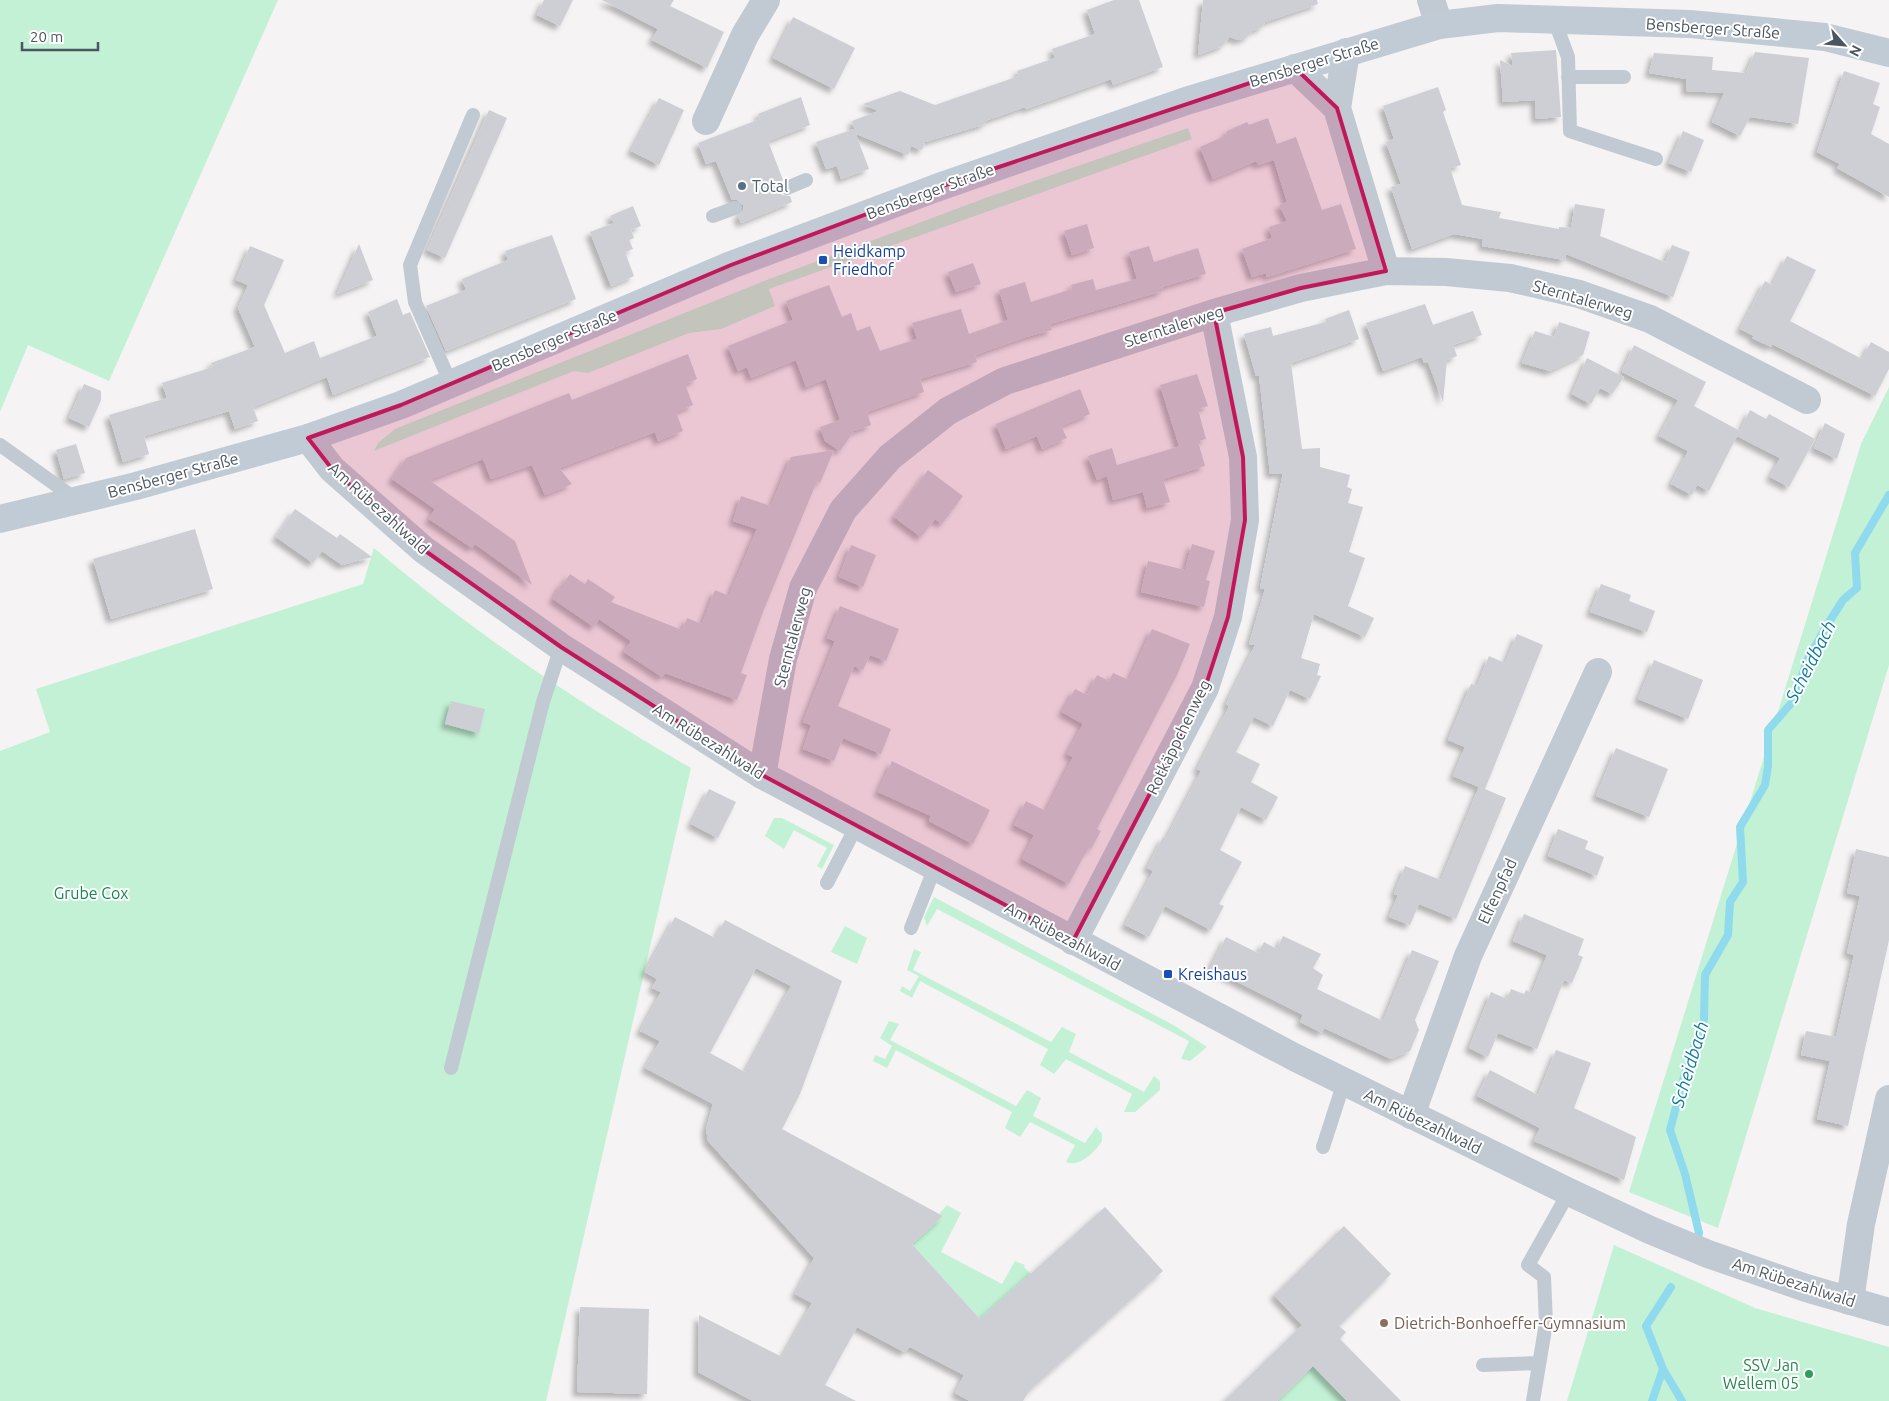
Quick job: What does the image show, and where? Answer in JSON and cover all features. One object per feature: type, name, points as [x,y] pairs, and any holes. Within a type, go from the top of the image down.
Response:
[{"type":"main road","name":"Bensberger Straße","points":[[0,519],[308,438],[451,384],[731,265],[927,191],[1159,110],[1346,52],[1435,12],[1498,18],[1690,24],[1824,37],[1889,53]]},
{"type":"street","points":[[706,121],[745,35],[764,1]]},
{"type":"street","points":[[1346,52],[1337,108],[1386,272]]},
{"type":"street","points":[[1295,68],[1337,108]]},
{"type":"street","name":"Sterntalerweg","points":[[762,775],[782,659],[803,588],[843,510],[890,457],[948,411],[1005,382],[1214,313],[1301,288],[1386,272],[1446,272],[1510,278],[1579,294],[1650,319],[1807,400]]},
{"type":"street","name":"Rotkäppchenweg","points":[[1073,941],[1204,688],[1228,616],[1245,520],[1243,457],[1214,313]]},
{"type":"street","name":"Am Rübezahlwald","points":[[308,438],[332,469],[424,550],[561,647],[762,775],[856,827],[1344,1082],[1569,1192],[1650,1230],[1708,1254],[1852,1288],[1889,1312]]},
{"type":"street","name":"Elfenpfad","points":[[1411,1115],[1468,956],[1598,672]]},
{"type":"street","points":[[1852,1288],[1871,1177],[1889,1099]]},
{"type":"lane","points":[[1554,19],[1568,57],[1570,132],[1656,159]]},
{"type":"lane","points":[[1568,77],[1624,76]]},
{"type":"lane","points":[[451,384],[415,302],[410,265],[473,114]]},
{"type":"lane","points":[[787,188],[806,180]]},
{"type":"lane","points":[[713,216],[735,208]]},
{"type":"lane","points":[[0,445],[78,500]]},
{"type":"lane","points":[[451,1068],[543,702],[561,647]]},
{"type":"lane","points":[[828,883],[856,827]]},
{"type":"lane","points":[[911,928],[935,867]]},
{"type":"lane","points":[[1323,1147],[1344,1082]]},
{"type":"lane","points":[[1533,1401],[1546,1323],[1544,1277],[1528,1266],[1569,1192]]},
{"type":"lane","points":[[1483,1364],[1540,1364]]},
{"type":"highlighted area","points":[[1295,68],[1337,108],[1386,271],[1301,288],[1214,313],[1243,457],[1245,520],[1228,617],[1205,688],[1073,941],[762,775],[561,647],[424,550],[332,469],[308,438],[401,405],[731,265],[936,188]]},
{"type":"green space","points":[[0,0],[278,0],[109,381],[28,345],[0,412]]},
{"type":"green space","points":[[1188,128],[1192,139],[769,289],[775,306],[721,329],[689,333],[588,373],[574,371],[374,451],[378,443],[395,429],[759,283],[988,197]]},
{"type":"green space","points":[[1889,387],[1889,665],[1718,1228],[1629,1192],[1861,444]]},
{"type":"green space","name":"Grube Cox","points":[[374,548],[449,609],[527,665],[608,718],[691,768],[546,1401],[0,1401],[0,751],[50,732],[36,689],[363,584]]},
{"type":"green space","points":[[774,818],[782,818],[834,845],[822,869],[817,866],[827,848],[794,830],[784,849],[765,836]]},
{"type":"green space","points":[[934,897],[1175,1026],[1207,1047],[1190,1061],[1181,1059],[1189,1041],[937,909],[927,926],[924,917]]},
{"type":"green space","points":[[845,926],[867,938],[857,964],[831,952]]},
{"type":"green space","points":[[914,949],[921,952],[913,970],[1051,1042],[1062,1027],[1076,1034],[1069,1052],[1144,1092],[1154,1076],[1160,1081],[1160,1090],[1135,1112],[1124,1112],[1132,1094],[1066,1059],[1054,1074],[1040,1065],[1048,1049],[920,981],[912,998],[900,991],[902,986],[910,991],[919,976],[907,970]]},
{"type":"green space","points":[[889,1021],[899,1024],[890,1040],[1016,1106],[1027,1090],[1041,1098],[1033,1116],[1085,1143],[1096,1127],[1102,1134],[1102,1141],[1091,1154],[1081,1161],[1076,1163],[1066,1162],[1075,1145],[1030,1122],[1020,1137],[1005,1128],[1012,1112],[896,1050],[887,1068],[873,1061],[875,1055],[885,1059],[892,1046],[880,1038]]},
{"type":"green space","points":[[947,1205],[961,1213],[941,1252],[1002,1284],[1015,1261],[1025,1265],[1024,1267],[1031,1274],[980,1319],[912,1244],[943,1216],[939,1214]]},
{"type":"green space","points":[[1614,1245],[1755,1308],[1889,1347],[1889,1401],[1567,1401]]},
{"type":"green space","points":[[1313,1366],[1347,1401],[1277,1401]]},
{"type":"building","points":[[544,0],[573,0],[560,26],[537,15]]},
{"type":"building","points":[[602,0],[674,0],[670,6],[724,32],[707,68],[652,40],[658,29]]},
{"type":"building","points":[[1114,0],[1139,0],[1163,67],[1113,85],[1111,79],[1026,109],[1025,107],[985,121],[986,124],[925,142],[922,150],[911,146],[908,155],[856,134],[852,121],[878,111],[863,104],[900,91],[935,105],[1019,76],[1017,71],[1055,58],[1052,49],[1095,34],[1087,10]]},
{"type":"building","points":[[1203,0],[1317,0],[1318,4],[1265,22],[1262,27],[1252,31],[1246,38],[1238,40],[1230,37],[1222,46],[1198,55]]},
{"type":"building","points":[[793,17],[855,48],[834,89],[773,58]]},
{"type":"building","points":[[1556,50],[1561,117],[1536,119],[1535,100],[1503,102],[1500,60],[1513,66],[1511,53]]},
{"type":"building","points":[[1755,52],[1809,58],[1798,124],[1750,117],[1740,136],[1712,122],[1724,93],[1686,91],[1686,79],[1649,73],[1654,53],[1713,57],[1712,70],[1746,73]]},
{"type":"building","points":[[1844,71],[1880,83],[1873,104],[1880,107],[1871,134],[1889,144],[1889,197],[1837,168],[1840,164],[1817,152]]},
{"type":"building","points":[[1438,87],[1446,110],[1443,112],[1461,165],[1450,168],[1462,205],[1501,212],[1499,218],[1559,229],[1559,227],[1571,228],[1575,204],[1605,209],[1600,236],[1665,262],[1672,245],[1690,252],[1673,297],[1566,254],[1565,260],[1482,246],[1483,239],[1454,234],[1412,249],[1391,187],[1401,184],[1386,142],[1394,139],[1383,106]]},
{"type":"building","points":[[801,97],[810,125],[768,141],[783,180],[780,183],[779,191],[782,195],[790,196],[792,202],[741,223],[738,216],[743,210],[743,205],[737,200],[732,200],[716,161],[706,164],[698,143],[760,119],[758,114]]},
{"type":"building","points":[[659,98],[684,110],[659,165],[631,151]]},
{"type":"building","points":[[489,110],[507,118],[445,258],[427,250]]},
{"type":"building","points":[[1268,118],[1277,144],[1296,137],[1322,210],[1341,204],[1356,249],[1267,277],[1266,273],[1252,277],[1242,249],[1272,238],[1269,227],[1287,221],[1279,205],[1287,202],[1274,160],[1258,165],[1256,161],[1213,179],[1200,147],[1225,136],[1227,131],[1247,122],[1249,125]]},
{"type":"building","points":[[854,129],[869,169],[841,179],[837,166],[826,169],[816,142]]},
{"type":"building","points":[[1683,131],[1704,140],[1691,172],[1669,163]]},
{"type":"building","points":[[633,206],[641,226],[631,230],[634,238],[629,240],[633,249],[625,252],[634,276],[611,286],[590,232],[614,223],[610,216]]},
{"type":"building","points":[[1087,224],[1094,248],[1072,255],[1064,231]]},
{"type":"building","points":[[552,235],[576,299],[446,351],[426,306],[466,290],[462,279],[508,260],[505,251]]},
{"type":"building","points":[[359,244],[373,280],[337,294]]},
{"type":"building","points":[[250,246],[284,260],[264,305],[285,353],[314,341],[320,358],[377,336],[368,312],[397,299],[403,315],[410,312],[430,357],[333,395],[327,377],[253,407],[258,421],[235,429],[229,411],[144,436],[149,454],[123,462],[109,415],[167,398],[162,383],[213,367],[211,363],[255,347],[238,308],[248,285],[236,280]]},
{"type":"building","points":[[1149,246],[1154,262],[1198,248],[1206,274],[1162,287],[1163,291],[1050,324],[1052,330],[975,355],[977,362],[920,379],[924,392],[867,412],[871,425],[854,431],[840,451],[825,441],[820,427],[840,420],[826,379],[806,387],[796,360],[751,378],[747,367],[738,371],[728,346],[793,320],[786,301],[829,285],[842,317],[851,313],[857,331],[870,326],[880,351],[917,339],[912,323],[961,309],[969,334],[1008,320],[999,290],[1025,282],[1031,302],[1072,289],[1071,285],[1093,279],[1096,290],[1137,279],[1129,252]]},
{"type":"building","points":[[1787,256],[1816,270],[1790,321],[1862,359],[1871,342],[1889,352],[1889,369],[1875,396],[1772,344],[1771,347],[1752,338],[1754,336],[1740,329],[1765,281],[1772,285]]},
{"type":"building","points":[[973,263],[981,284],[956,292],[948,272]]},
{"type":"building","points":[[1425,304],[1433,325],[1473,311],[1482,335],[1453,345],[1457,356],[1447,360],[1443,402],[1428,362],[1424,363],[1422,357],[1383,371],[1366,323]]},
{"type":"building","points":[[1349,310],[1359,339],[1291,363],[1302,449],[1320,448],[1320,467],[1350,475],[1347,487],[1352,489],[1348,503],[1363,507],[1349,552],[1365,558],[1348,606],[1374,618],[1365,637],[1314,614],[1301,658],[1320,664],[1317,675],[1321,676],[1310,699],[1290,690],[1273,726],[1254,717],[1236,752],[1260,764],[1251,782],[1278,797],[1266,820],[1241,807],[1220,850],[1242,862],[1219,904],[1224,906],[1211,930],[1165,906],[1149,937],[1125,925],[1153,871],[1147,868],[1163,837],[1166,839],[1201,771],[1197,769],[1229,706],[1226,704],[1255,645],[1249,644],[1265,589],[1260,588],[1283,473],[1270,474],[1259,375],[1256,376],[1244,334],[1271,327],[1273,336],[1326,322],[1325,319]]},
{"type":"building","points":[[1559,322],[1590,332],[1583,355],[1550,371],[1522,363],[1535,331],[1554,337]]},
{"type":"building","points":[[1634,345],[1706,382],[1694,406],[1740,431],[1750,410],[1766,419],[1769,414],[1815,439],[1789,487],[1770,477],[1780,458],[1737,436],[1709,491],[1697,485],[1692,495],[1671,484],[1688,451],[1659,436],[1678,400],[1622,372]]},
{"type":"building","points":[[688,354],[697,379],[685,384],[693,405],[676,412],[683,431],[658,441],[655,432],[559,468],[572,484],[545,495],[532,465],[491,479],[483,459],[429,480],[515,541],[532,585],[475,544],[472,548],[429,519],[435,509],[392,479],[406,458],[569,393],[572,400]]},
{"type":"building","points":[[1587,358],[1624,377],[1612,394],[1600,388],[1591,404],[1572,394]]},
{"type":"building","points":[[1197,374],[1208,406],[1198,409],[1206,439],[1198,441],[1205,466],[1163,479],[1170,502],[1147,508],[1143,492],[1113,500],[1107,476],[1097,480],[1088,456],[1112,448],[1117,465],[1197,441],[1179,446],[1160,385]]},
{"type":"building","points":[[84,384],[101,391],[101,400],[89,427],[69,418]]},
{"type":"building","points":[[1080,389],[1090,414],[1061,426],[1067,438],[1042,449],[1037,436],[1006,449],[996,424]]},
{"type":"building","points":[[1825,423],[1845,434],[1837,459],[1814,448]]},
{"type":"building","points":[[76,444],[85,473],[64,479],[56,450]]},
{"type":"building","points":[[834,450],[820,483],[817,481],[763,612],[741,673],[747,675],[737,700],[665,673],[662,677],[624,652],[631,641],[599,619],[594,627],[553,599],[562,583],[570,574],[585,584],[588,579],[615,597],[611,602],[682,630],[687,618],[702,624],[715,590],[729,596],[757,529],[733,521],[741,496],[771,506],[791,457]]},
{"type":"building","points":[[928,470],[963,496],[942,524],[935,519],[921,537],[894,517]]},
{"type":"building","points":[[295,509],[337,538],[340,534],[372,557],[342,565],[322,551],[313,563],[276,537]]},
{"type":"building","points":[[195,529],[213,589],[111,619],[93,559]]},
{"type":"building","points":[[1192,544],[1215,551],[1206,580],[1210,581],[1204,607],[1141,592],[1148,561],[1185,570]]},
{"type":"building","points":[[851,545],[876,555],[863,587],[839,577]]},
{"type":"building","points":[[1601,584],[1631,595],[1629,601],[1655,611],[1647,632],[1590,612]]},
{"type":"building","points":[[840,606],[899,629],[886,661],[870,655],[863,670],[854,666],[838,706],[891,729],[881,754],[843,738],[834,761],[803,749],[811,725],[803,722],[835,641],[827,638]]},
{"type":"building","points":[[1152,629],[1190,644],[1177,675],[1097,829],[1101,831],[1091,849],[1089,848],[1081,861],[1069,884],[1022,859],[1034,835],[1014,825],[1026,801],[1046,811],[1073,757],[1067,754],[1083,724],[1062,712],[1075,689],[1087,695],[1097,675],[1109,681],[1113,673],[1129,680]]},
{"type":"building","points":[[1517,634],[1543,645],[1485,789],[1506,798],[1456,919],[1419,904],[1410,925],[1389,917],[1398,895],[1394,894],[1405,866],[1441,880],[1479,787],[1453,776],[1465,747],[1448,740],[1471,684],[1477,686],[1489,656],[1505,663]]},
{"type":"building","points":[[1654,660],[1703,680],[1688,719],[1638,699]]},
{"type":"building","points":[[451,701],[485,709],[479,733],[445,724]]},
{"type":"building","points":[[1616,748],[1668,769],[1649,817],[1596,796]]},
{"type":"building","points":[[892,761],[990,810],[973,844],[929,821],[931,816],[878,792]]},
{"type":"building","points":[[709,789],[736,802],[718,838],[691,824]]},
{"type":"building","points":[[1558,829],[1588,841],[1585,849],[1604,857],[1597,876],[1548,856]]},
{"type":"building","points":[[1856,849],[1889,857],[1889,940],[1848,1126],[1817,1119],[1830,1061],[1801,1055],[1806,1031],[1836,1037],[1854,955],[1847,953],[1860,896],[1847,893]]},
{"type":"building","points":[[1524,914],[1584,939],[1578,955],[1583,957],[1572,983],[1564,980],[1537,1049],[1498,1033],[1488,1057],[1469,1048],[1491,992],[1507,999],[1511,989],[1524,994],[1526,990],[1532,993],[1547,955],[1513,941]]},
{"type":"building","points":[[675,917],[715,938],[725,920],[842,981],[800,1094],[782,1129],[943,1216],[912,1244],[980,1319],[1105,1207],[1163,1271],[1029,1391],[1023,1401],[970,1401],[955,1393],[964,1375],[910,1347],[904,1352],[857,1327],[825,1385],[856,1401],[753,1401],[698,1372],[699,1315],[782,1357],[812,1303],[795,1294],[814,1258],[708,1141],[706,1129],[713,1104],[645,1068],[660,1041],[640,1031],[661,992],[652,988],[657,979],[645,972]],"holes":[[[756,968],[791,986],[745,1072],[710,1053]]]},
{"type":"building","points":[[1283,936],[1321,954],[1313,968],[1323,975],[1317,989],[1383,1021],[1412,950],[1439,961],[1415,1020],[1419,1030],[1410,1051],[1391,1059],[1324,1028],[1322,1033],[1300,1022],[1303,1015],[1210,968],[1226,937],[1258,953],[1264,942],[1277,949]]},
{"type":"building","points":[[1556,1050],[1591,1063],[1574,1108],[1636,1137],[1624,1180],[1534,1141],[1540,1128],[1477,1096],[1490,1070],[1538,1095]]},
{"type":"building","points":[[1344,1226],[1391,1274],[1339,1326],[1346,1332],[1340,1339],[1401,1401],[1347,1401],[1313,1366],[1277,1401],[1224,1401],[1302,1325],[1274,1295]]},
{"type":"building","points":[[580,1307],[649,1309],[647,1394],[577,1392]]},
{"type":"waterway","name":"Scheidbach","points":[[1699,1233],[1685,1174],[1670,1130],[1684,1077],[1704,1020],[1705,975],[1728,935],[1730,902],[1743,882],[1740,827],[1765,785],[1768,766],[1768,730],[1794,700],[1807,661],[1826,627],[1843,600],[1857,588],[1855,553],[1889,495]]},
{"type":"waterway","name":"Scheidbach","points":[[1671,1287],[1646,1326],[1663,1369],[1682,1401]]},
{"type":"waterway","name":"Scheidbach","points":[[1652,1401],[1663,1369]]},
{"type":"place","name":"Total","points":[[742,186]]},
{"type":"place","name":"Heidkamp Friedhof","points":[[823,260]]},
{"type":"place","name":"Kreishaus","points":[[1168,974]]},
{"type":"place","name":"Dietrich-Bonhoeffer-Gymnasium","points":[[1384,1323]]},
{"type":"place","name":"SSV Jan Wellem 05","points":[[1809,1374]]}]
